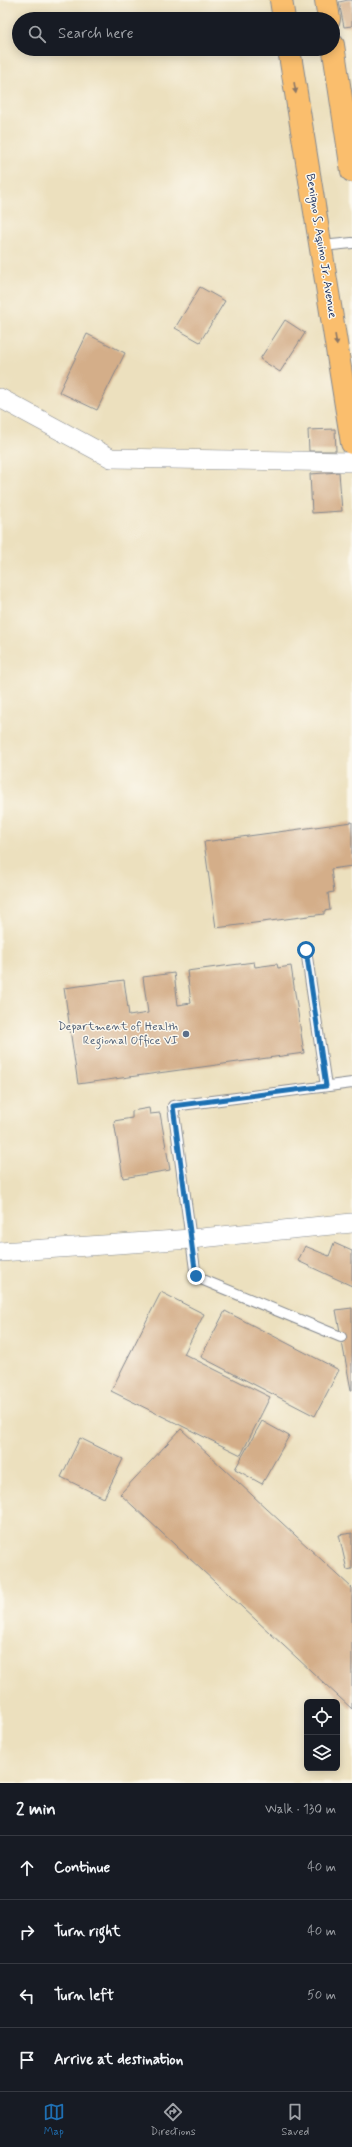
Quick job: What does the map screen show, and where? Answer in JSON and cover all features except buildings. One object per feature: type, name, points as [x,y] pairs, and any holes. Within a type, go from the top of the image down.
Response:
[{"type":"main road","points":[[281,0],[283,12]]},
{"type":"main road","points":[[326,0],[328,12]]},
{"type":"main road","name":"Benigno S. Aquino Jr. Avenue","points":[[290,56],[322,246],[352,443]]},
{"type":"main road","points":[[335,56],[352,171]]},
{"type":"street","points":[[0,398],[111,458],[352,462]]},
{"type":"street","points":[[0,1252],[191,1239],[352,1224]]},
{"type":"lane","points":[[322,246],[352,243]]},
{"type":"lane","points":[[306,950],[326,1086]]},
{"type":"lane","points":[[341,1338],[196,1276],[173,1106],[352,1083]]},
{"type":"place","name":"Department of Health Regional Office VI","points":[[186,1034]]},
{"type":"route","points":[[196,1276],[173,1106],[326,1086],[306,950]]}]
